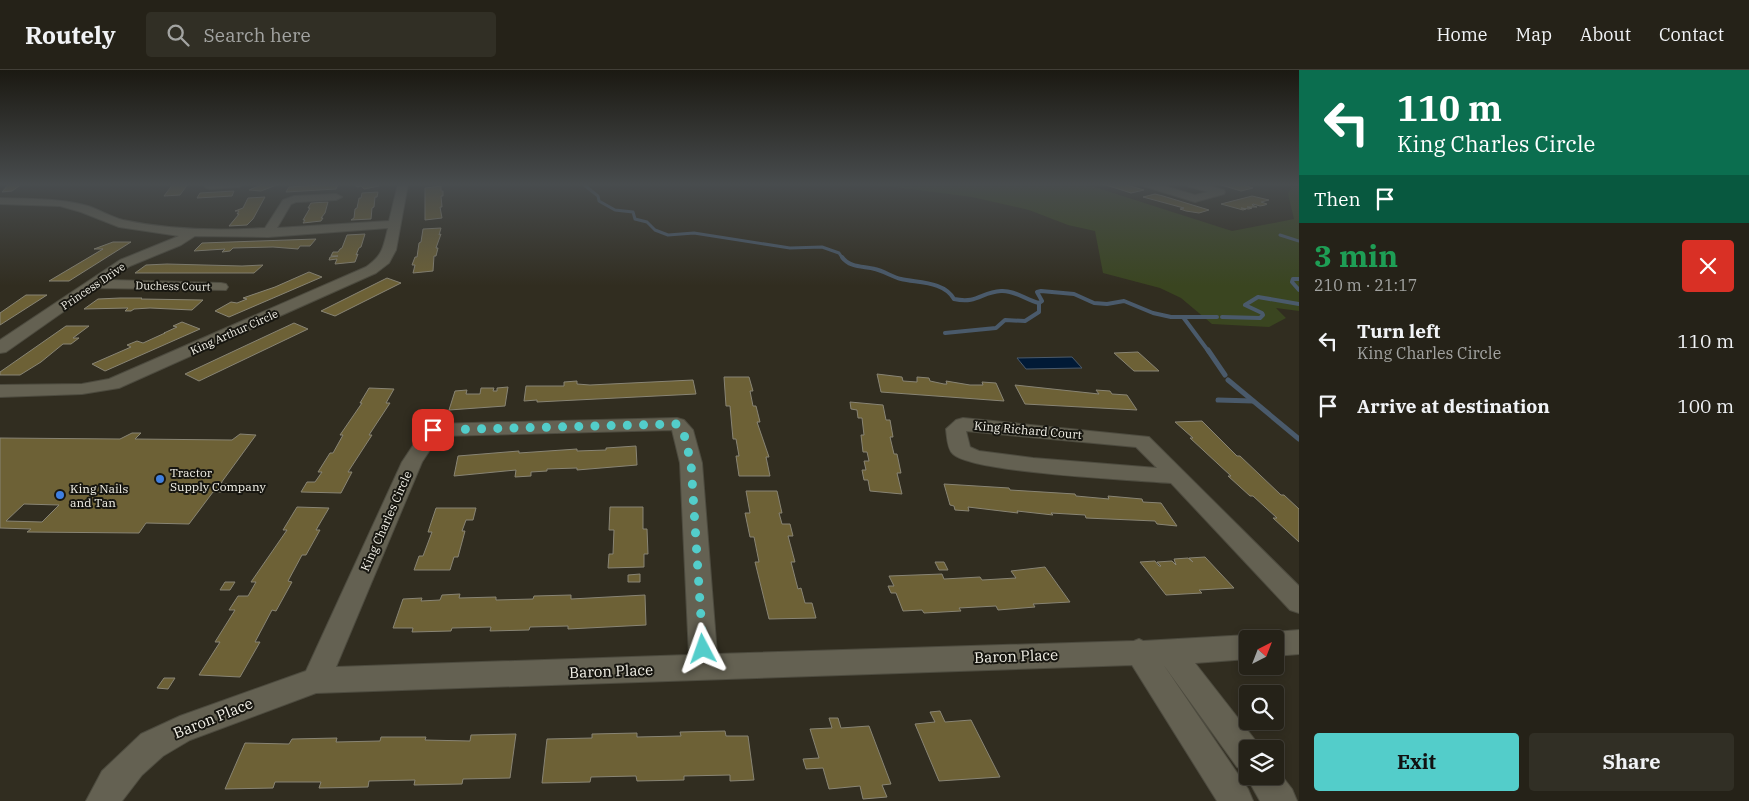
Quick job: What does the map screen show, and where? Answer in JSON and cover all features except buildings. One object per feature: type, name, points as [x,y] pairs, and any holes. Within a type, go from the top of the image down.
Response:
[{"type":"street","points":[[109,218],[135,226],[191,233],[268,233],[394,224]]},
{"type":"street","points":[[268,233],[277,218]]},
{"type":"street","name":"King Arthur Circle","points":[[0,391],[82,389],[129,378],[371,270],[386,256],[395,218]]},
{"type":"street","name":"Princess Drive","points":[[0,348],[136,257],[182,240],[191,233]]},
{"type":"street","name":"Duchess Court","points":[[95,284],[221,287]]},
{"type":"street","name":"King Charles Circle","points":[[316,680],[412,462],[433,430],[677,424],[683,430],[691,463],[704,668]]},
{"type":"street","name":"King Richard Court","points":[[1177,477],[1034,465],[974,457],[960,450],[956,429],[963,424],[1142,440],[1299,603]]},
{"type":"street","points":[[1284,643],[1299,642]]},
{"type":"street","name":"Baron Place","points":[[103,801],[114,783],[152,745],[180,730],[316,680],[704,668],[1239,647]]},
{"type":"street","points":[[1139,651],[1236,801]]},
{"type":"street","points":[[1170,651],[1239,744]]},
{"type":"street","points":[[1268,785],[1280,801]]},
{"type":"green space","points":[[1050,218],[1192,218],[1232,231],[1299,218],[1299,311],[1276,308],[1286,318],[1269,327],[1212,324],[1181,298],[1160,288],[1103,273],[1095,231],[1068,225]]},
{"type":"water","points":[[1072,357],[1082,368],[1026,369],[1017,358]]},
{"type":"waterway","points":[[635,218],[647,222],[655,230],[668,235],[694,233],[790,248],[822,247],[839,253],[843,259]]},
{"type":"waterway","points":[[1280,235],[1299,241]]},
{"type":"waterway","points":[[842,257],[853,265],[878,270],[901,279],[937,286],[950,293],[954,299],[969,300],[989,293],[1006,291],[1039,303]]},
{"type":"waterway","points":[[1299,279],[1293,279],[1292,282],[1299,290]]},
{"type":"waterway","points":[[1039,303],[1042,301],[1037,292],[1074,294],[1094,303],[1107,304],[1124,301],[1153,313],[1171,317],[1183,317]]},
{"type":"waterway","points":[[1222,317],[1260,318],[1263,315],[1262,313],[1245,305],[1258,297],[1299,304]]},
{"type":"waterway","points":[[945,333],[996,328],[1005,320],[1025,321],[1039,312],[1039,303]]},
{"type":"waterway","points":[[1183,317],[1217,317]]},
{"type":"waterway","points":[[1183,317],[1209,352]]},
{"type":"waterway","points":[[1208,350],[1225,375]]},
{"type":"waterway","points":[[1228,380],[1299,439]]},
{"type":"waterway","points":[[1218,400],[1253,401]]},
{"type":"place","name":"Tractor Supply Company","points":[[160,479]]},
{"type":"place","name":"King Nails and Tan","points":[[60,495]]},
{"type":"route","points":[[433,430],[677,424],[683,430],[691,463],[703,649]]}]
